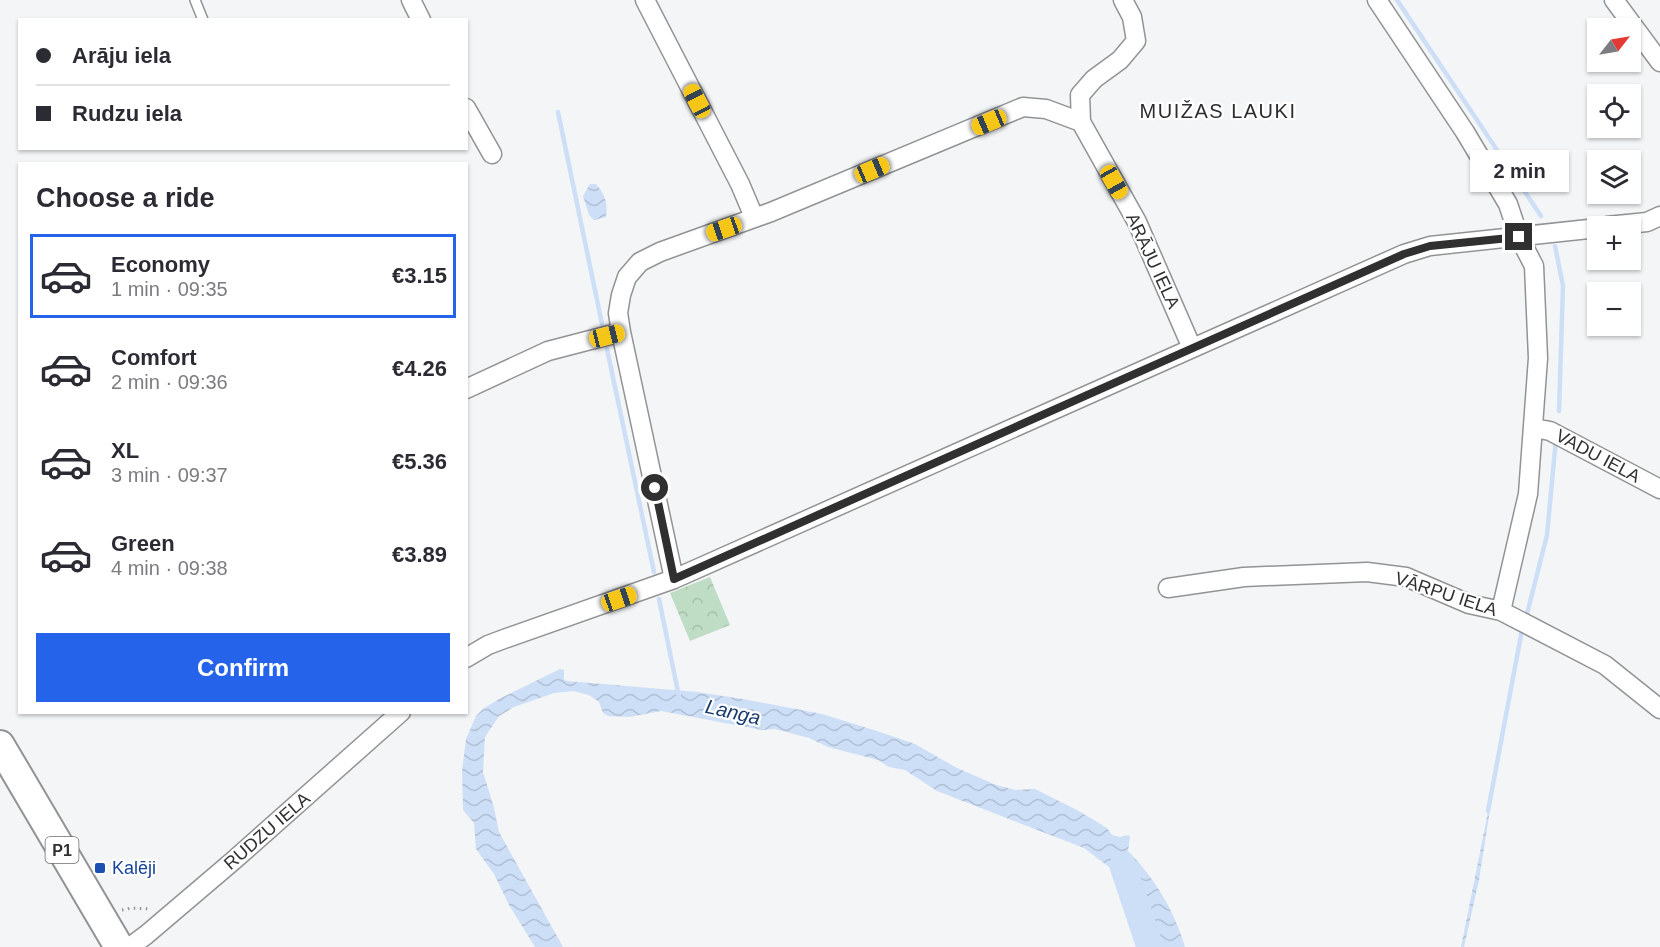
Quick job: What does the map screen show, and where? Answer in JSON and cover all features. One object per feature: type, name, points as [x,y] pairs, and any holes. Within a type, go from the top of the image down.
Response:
[{"type":"main road","name":"P1","points":[[0,745],[119,947]]},
{"type":"street","points":[[411,0],[420,18]]},
{"type":"street","points":[[645,0],[740,184],[754,217]]},
{"type":"street","points":[[674,579],[618,313],[627,277],[640,262],[660,252],[754,217],[1023,107],[1046,109],[1081,122],[1080,95],[1094,79],[1120,60],[1136,41],[1132,17],[1123,0]]},
{"type":"street","points":[[1377,0],[1465,132],[1508,204],[1519,237],[1534,266],[1538,358],[1528,494],[1501,610]]},
{"type":"street","points":[[1614,0],[1660,62]]},
{"type":"street","points":[[468,112],[492,154]]},
{"type":"street","name":"ARĀJU IELA","points":[[1081,122],[1137,222],[1192,348]]},
{"type":"street","points":[[1641,223],[1660,216]]},
{"type":"street","points":[[468,657],[488,645],[674,579],[1404,254],[1430,246],[1587,229]]},
{"type":"street","points":[[468,388],[548,351],[621,332]]},
{"type":"street","name":"VADU IELA","points":[[1534,428],[1550,431],[1660,489]]},
{"type":"street","name":"VĀRPU IELA","points":[[1168,588],[1244,577],[1367,572],[1406,577],[1469,604],[1501,610],[1605,664],[1660,709]]},
{"type":"street","name":"RUDZU IELA","points":[[130,947],[170,915],[398,714]]},
{"type":"lane","points":[[195,0],[202,18]]},
{"type":"path","points":[[122,910],[154,909],[170,915]]},
{"type":"green space","points":[[710,577],[730,625],[690,641],[670,593]]},
{"type":"water","points":[[590,184],[596,184],[604,195],[607,207],[606,217],[594,220],[589,215],[583,196]]},
{"type":"water","points":[[560,669],[564,670],[564,680],[567,681],[697,692],[822,714],[915,744],[955,767],[996,785],[1016,790],[1035,789],[1077,810],[1107,828],[1112,835],[1130,837],[1128,851],[1162,896],[1176,921],[1185,947],[1152,947],[1148,939],[1148,922],[1123,881],[1113,870],[1084,848],[937,791],[905,770],[889,767],[878,760],[828,747],[809,738],[775,729],[762,730],[661,711],[629,717],[608,716],[603,713],[599,702],[589,695],[573,691],[554,693],[514,707],[499,716],[485,737],[483,772],[499,832],[563,947],[535,947],[509,905],[494,874],[476,849],[474,823],[463,810],[462,771],[466,739],[476,716],[484,708],[501,698]]},
{"type":"water","points":[[1490,810],[1479,880],[1464,947],[1461,947],[1488,812]]},
{"type":"waterway","points":[[1397,0],[1541,216]]},
{"type":"waterway","points":[[558,112],[602,324]]},
{"type":"waterway","points":[[1555,246],[1563,286],[1559,411]]},
{"type":"waterway","points":[[607,349],[654,572]]},
{"type":"waterway","points":[[1527,614],[1547,535],[1556,439]]},
{"type":"waterway","points":[[659,599],[679,697]]},
{"type":"waterway","points":[[1488,811],[1522,630]]},
{"type":"waterway","name":"Langa","points":[[1123,866],[1150,947]]},
{"type":"place","name":"Kalēji","points":[[100,868]]},
{"type":"district","name":"MUIŽAS LAUKI","points":[[1218,111]]},
{"type":"route","points":[[655,488],[674,579],[1404,254],[1430,246],[1519,237]]}]
